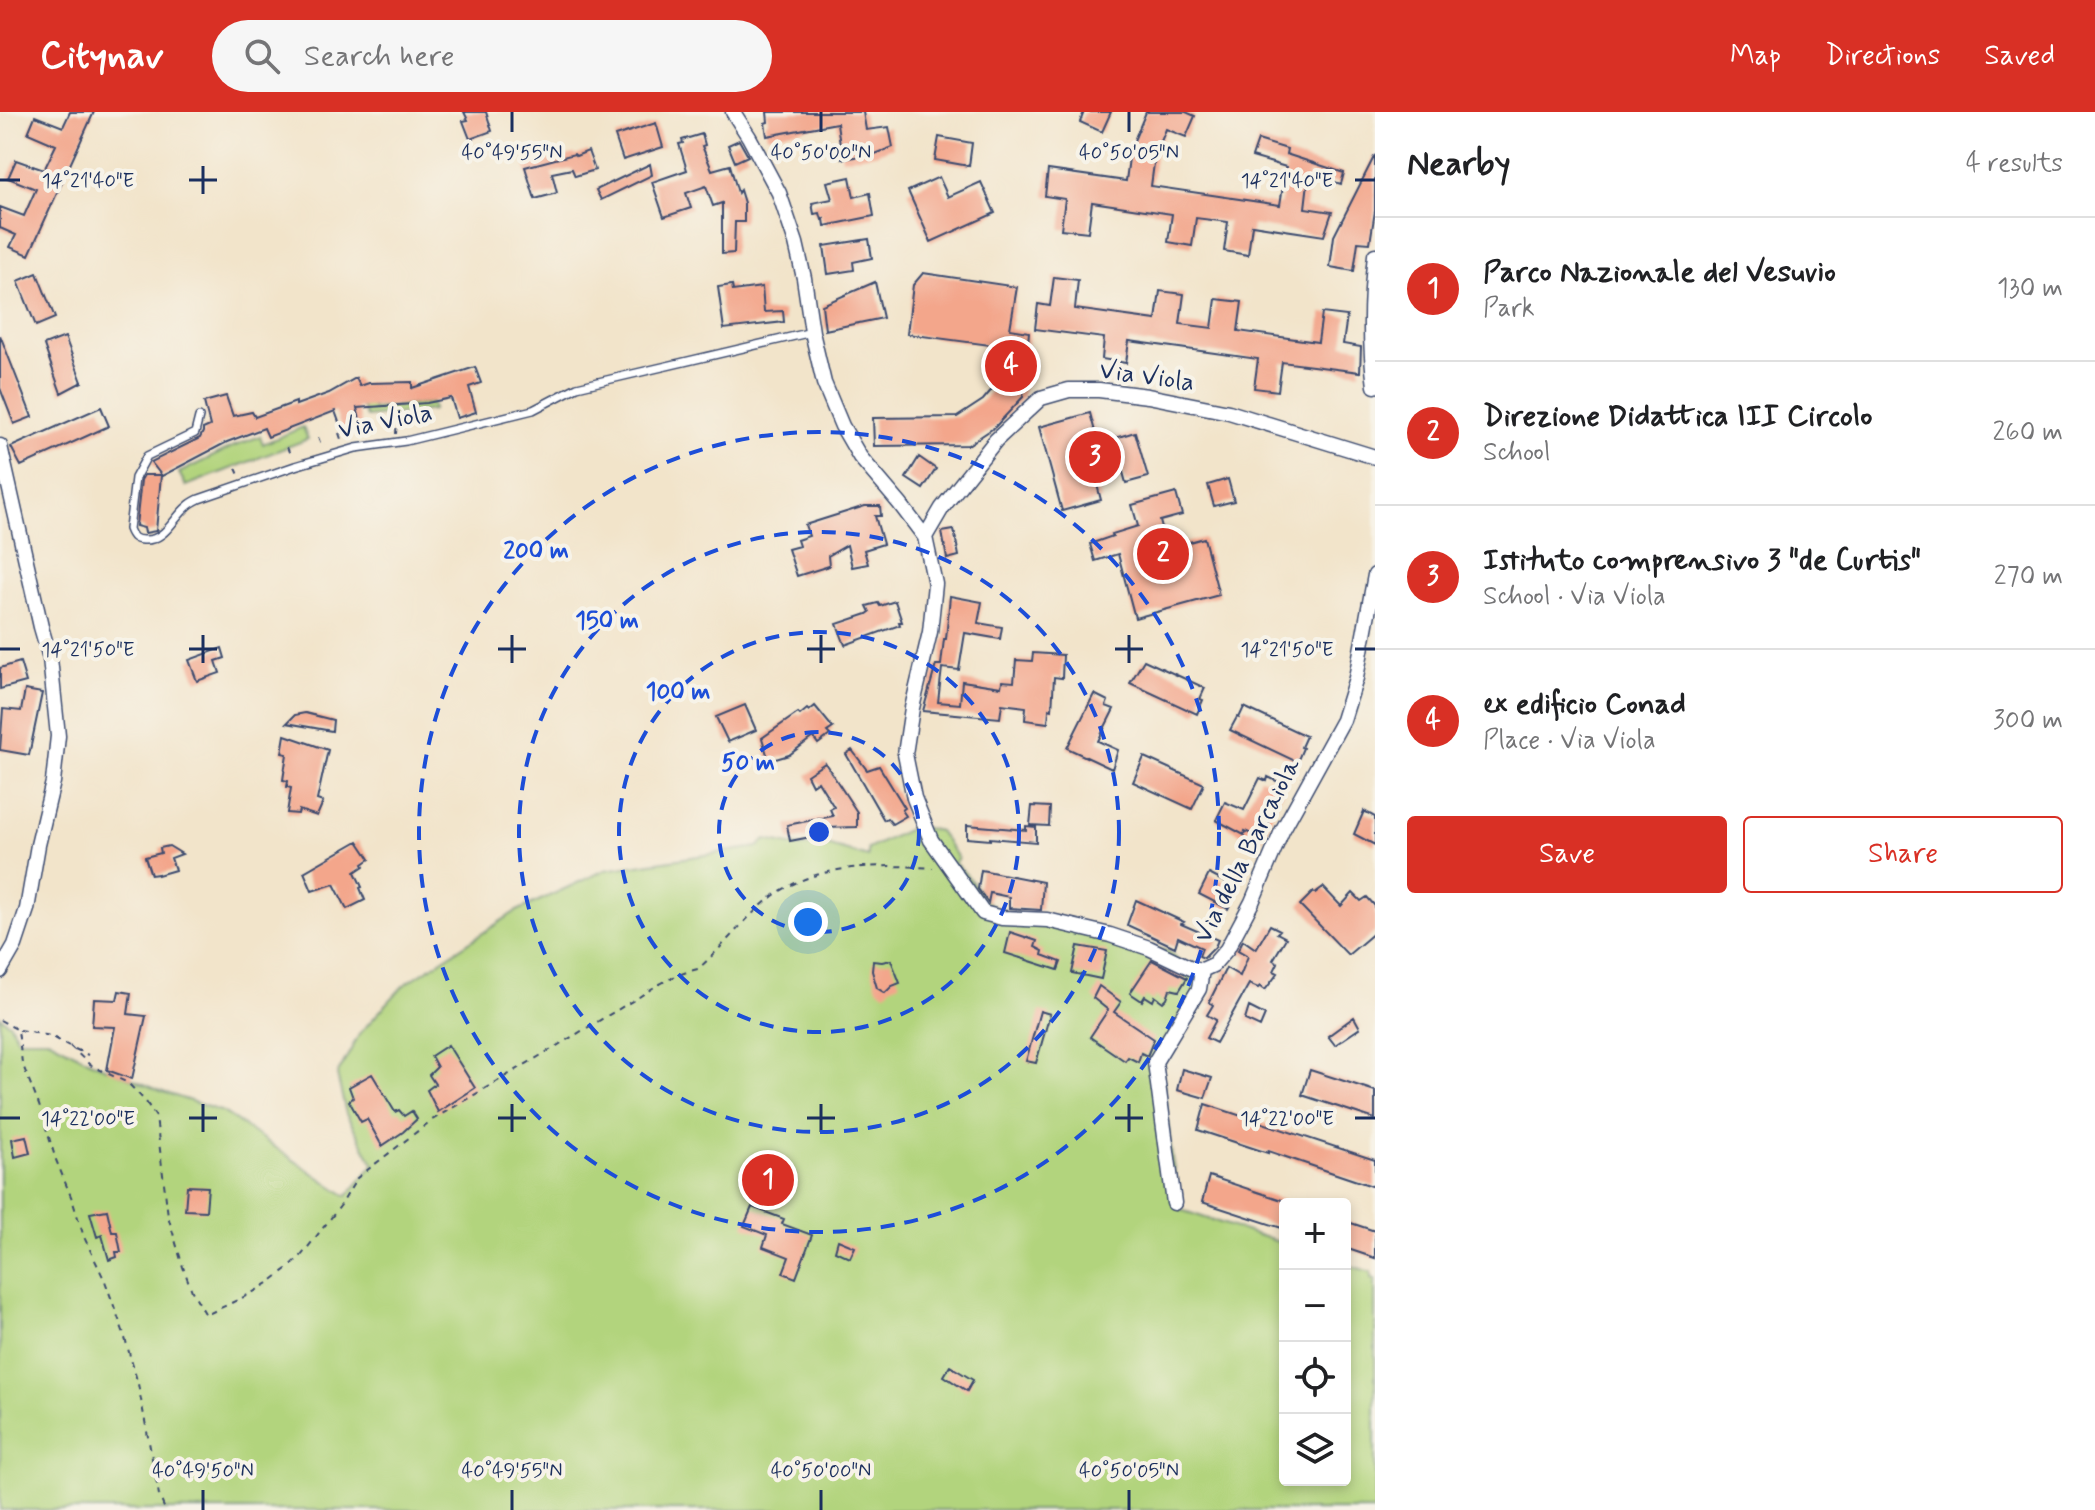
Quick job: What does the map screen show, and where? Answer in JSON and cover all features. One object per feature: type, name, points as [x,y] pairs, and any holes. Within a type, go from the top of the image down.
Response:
[{"type":"street","points":[[733,112],[779,193],[799,254],[824,383],[842,426],[860,457],[925,537],[935,584],[930,632],[905,754],[914,798],[931,840],[950,869]]},
{"type":"street","points":[[1375,255],[1370,321],[1375,386]]},
{"type":"street","name":"Via Viola","points":[[925,537],[942,508],[996,440],[1041,398],[1069,390],[1148,396],[1229,412],[1375,457]]},
{"type":"street","points":[[0,446],[4,480],[50,658],[58,736],[53,782],[27,909],[15,945],[0,971]]},
{"type":"street","name":"Via della Barcaiola","points":[[950,869],[983,913],[1002,918],[1047,920],[1110,935],[1149,948],[1191,968],[1202,970],[1213,965],[1227,949],[1252,902],[1282,831],[1343,720],[1356,678],[1375,575]]},
{"type":"street","points":[[1174,1203],[1155,1062],[1199,989],[1202,970]]},
{"type":"lane","name":"Via Viola","points":[[199,417],[195,433],[147,456],[135,478],[129,529],[137,539],[158,539],[188,506],[199,499],[295,466],[356,448],[445,433],[533,410],[577,387],[812,332]]},
{"type":"path","points":[[395,443],[397,417]]},
{"type":"path","points":[[70,1046],[90,1065],[128,1083],[156,1117],[168,1216],[192,1291],[206,1315],[250,1294],[287,1269],[341,1205],[357,1178],[432,1120],[661,982],[698,969],[782,890],[809,878],[860,867],[950,869]]},
{"type":"path","points":[[0,1020],[18,1030],[51,1036],[88,1055]]},
{"type":"path","points":[[18,1030],[22,1063],[84,1237],[105,1281],[123,1331],[138,1384],[159,1495],[165,1510]]},
{"type":"green space","points":[[432,403],[433,410],[366,417],[361,405],[372,404],[373,409]]},
{"type":"green space","points":[[303,427],[308,439],[186,486],[179,473],[260,436],[263,444]]},
{"type":"green space","points":[[915,826],[939,831],[958,858],[954,863],[984,898],[999,910],[1168,951],[1205,983],[1174,1024],[1162,1069],[1181,1210],[1279,1242],[1279,1486],[1351,1486],[1351,1266],[1371,1272],[1371,1278],[1375,1279],[1375,1510],[0,1510],[0,1016],[10,1024],[18,1039],[48,1039],[92,1062],[163,1092],[223,1112],[347,1196],[374,1164],[346,1114],[337,1075],[360,1033],[404,985],[515,912],[605,870],[758,847],[766,840],[800,847],[823,844],[868,857],[868,849]]},
{"type":"building","points":[[70,112],[94,112],[29,255],[10,247],[16,235],[0,228],[0,207],[24,216],[36,189],[8,178],[16,160],[44,170],[56,145],[28,133],[35,116],[63,127]]},
{"type":"building","points":[[464,112],[486,112],[492,131],[470,139],[463,121],[468,120]]},
{"type":"building","points":[[767,112],[863,112],[866,130],[889,127],[893,147],[875,154],[842,159],[837,123],[767,136]]},
{"type":"building","points":[[1084,112],[1111,112],[1102,132],[1080,122]]},
{"type":"building","points":[[1146,112],[1186,112],[1195,116],[1186,137],[1166,129],[1155,156],[1151,186],[1280,205],[1286,167],[1252,157],[1258,140],[1287,149],[1286,154],[1344,173],[1341,184],[1309,174],[1305,208],[1332,212],[1324,236],[1252,225],[1248,255],[1224,251],[1228,222],[1196,218],[1192,246],[1168,242],[1172,214],[1092,202],[1088,232],[1061,229],[1065,199],[1045,196],[1048,170],[1126,181],[1130,150]]},
{"type":"building","points":[[656,123],[663,147],[623,160],[615,136]]},
{"type":"building","points":[[702,134],[705,145],[702,146],[712,170],[730,165],[744,203],[744,222],[735,222],[734,253],[722,254],[722,203],[713,206],[706,186],[686,193],[691,208],[664,217],[652,182],[687,170],[679,144],[683,143],[682,140]]},
{"type":"building","points":[[939,137],[972,143],[969,166],[935,160]]},
{"type":"building","points":[[739,140],[748,156],[735,162],[728,145]]},
{"type":"building","points":[[588,151],[595,170],[575,176],[572,169],[552,173],[557,193],[535,199],[525,167]]},
{"type":"building","points":[[1375,155],[1375,211],[1370,243],[1358,242],[1354,271],[1330,267],[1334,236]]},
{"type":"building","points":[[650,164],[652,175],[601,200],[596,190]]},
{"type":"building","points":[[850,177],[854,197],[870,193],[874,216],[825,226],[820,213],[814,214],[812,203],[832,199],[827,182]]},
{"type":"building","points":[[939,177],[948,197],[981,182],[995,213],[931,242],[908,191]]},
{"type":"building","points":[[869,239],[872,258],[853,262],[854,270],[828,274],[824,246]]},
{"type":"building","points":[[37,273],[55,318],[36,326],[18,281]]},
{"type":"building","points":[[923,273],[1017,287],[1010,329],[1029,332],[1023,397],[995,427],[968,445],[874,446],[873,418],[957,417],[983,400],[994,387],[998,346],[907,334],[913,285]]},
{"type":"building","points":[[1054,277],[1078,280],[1075,309],[1156,320],[1160,291],[1184,294],[1180,324],[1212,328],[1216,299],[1242,302],[1238,331],[1318,342],[1322,313],[1347,316],[1343,344],[1361,347],[1360,372],[1282,362],[1278,391],[1254,388],[1258,359],[1129,341],[1126,363],[1102,359],[1104,338],[1035,329],[1038,304],[1050,306]]},
{"type":"building","points":[[875,282],[883,318],[825,330],[822,305]]},
{"type":"building","points":[[732,285],[733,291],[762,287],[764,312],[783,311],[784,322],[724,329],[718,287]]},
{"type":"building","points":[[0,335],[32,417],[14,424],[0,388]]},
{"type":"building","points":[[65,337],[82,382],[61,393],[44,345]]},
{"type":"building","points":[[475,367],[481,383],[469,387],[476,412],[457,418],[451,398],[427,403],[357,408],[362,427],[343,433],[335,411],[268,437],[264,428],[227,442],[162,476],[151,462],[200,438],[203,429],[210,426],[204,402],[226,396],[233,416],[252,412],[255,417],[329,393],[356,378],[360,386],[412,382],[412,388]]},
{"type":"building","points":[[101,407],[109,426],[21,466],[11,447]]},
{"type":"building","points":[[1090,413],[1098,443],[1135,432],[1148,477],[1126,483],[1121,465],[1094,473],[1101,500],[1062,511],[1039,427]]},
{"type":"building","points":[[919,457],[936,469],[923,489],[906,478]]},
{"type":"building","points":[[144,475],[161,475],[156,531],[145,533],[144,528],[136,526]]},
{"type":"building","points":[[1228,479],[1234,501],[1214,506],[1208,485]]},
{"type":"building","points":[[1176,493],[1182,515],[1160,521],[1167,548],[1204,538],[1219,595],[1135,618],[1118,554],[1095,561],[1090,544],[1138,526],[1132,505]]},
{"type":"building","points":[[865,506],[880,506],[881,516],[875,516],[883,544],[864,550],[868,564],[852,567],[847,545],[828,556],[829,566],[797,576],[788,549],[799,546],[797,540],[809,536],[805,525]]},
{"type":"building","points":[[954,530],[959,556],[947,559],[942,532]]},
{"type":"building","points":[[950,596],[982,602],[978,623],[1002,627],[1000,639],[965,633],[959,670],[942,668],[938,702],[960,704],[962,681],[1001,687],[1002,681],[1014,682],[1016,660],[1032,661],[1033,653],[1063,655],[1062,678],[1054,677],[1048,723],[1025,720],[1026,707],[1002,704],[1000,718],[923,711],[936,665],[941,665]]},
{"type":"building","points":[[895,601],[902,622],[899,622],[900,625],[845,645],[837,624],[867,614],[870,612],[867,606]]},
{"type":"building","points":[[222,648],[225,658],[216,661],[220,673],[197,681],[189,660]]},
{"type":"building","points":[[1144,660],[1205,688],[1197,714],[1130,683]]},
{"type":"building","points":[[20,662],[26,682],[0,689],[0,668]]},
{"type":"building","points":[[25,690],[42,693],[29,755],[0,750],[3,709],[21,711]]},
{"type":"building","points":[[1094,694],[1108,701],[1106,706],[1114,709],[1098,741],[1118,750],[1112,769],[1067,748]]},
{"type":"building","points":[[745,705],[756,730],[728,742],[716,717]]},
{"type":"building","points":[[815,706],[833,728],[827,732],[830,735],[818,744],[813,737],[789,755],[769,761],[762,738],[798,713],[800,715]]},
{"type":"building","points":[[1244,707],[1306,736],[1297,762],[1230,730]]},
{"type":"building","points":[[305,713],[333,720],[332,731],[287,723],[295,715]]},
{"type":"building","points":[[285,735],[328,750],[317,800],[323,802],[317,816],[299,810],[298,814],[287,813],[291,788],[287,787],[288,781],[283,780],[287,754],[282,753]]},
{"type":"building","points":[[852,750],[867,770],[879,766],[905,808],[902,810],[906,816],[892,824],[887,818],[884,820],[846,754]]},
{"type":"building","points":[[1144,757],[1204,784],[1192,809],[1133,782]]},
{"type":"building","points":[[825,763],[857,812],[857,827],[825,828],[826,834],[790,841],[787,825],[833,816],[830,809],[834,807],[818,781],[812,785],[807,775]]},
{"type":"building","points":[[1268,777],[1285,785],[1262,839],[1245,831],[1244,835],[1216,820],[1225,802],[1244,810],[1260,778],[1267,781]]},
{"type":"building","points":[[1032,806],[1050,807],[1049,826],[1030,825]]},
{"type":"building","points":[[1364,811],[1375,817],[1375,845],[1354,834]]},
{"type":"building","points":[[967,825],[1026,830],[1026,826],[1036,827],[1036,842],[967,838]]},
{"type":"building","points":[[358,841],[370,859],[355,872],[365,900],[347,909],[334,884],[312,891],[304,872]]},
{"type":"building","points":[[169,846],[182,854],[171,858],[175,870],[151,875],[145,857],[161,853],[160,848]]},
{"type":"building","points":[[981,870],[1043,882],[1041,910],[1009,908],[1009,897],[990,893],[988,903],[978,889]]},
{"type":"building","points":[[1209,874],[1238,889],[1228,909],[1199,894]]},
{"type":"building","points":[[1323,887],[1341,906],[1353,893],[1361,901],[1367,897],[1375,906],[1375,932],[1348,955],[1300,905]]},
{"type":"building","points":[[1136,900],[1218,940],[1215,947],[1204,958],[1199,956],[1202,948],[1178,937],[1175,947],[1127,925]]},
{"type":"building","points":[[1270,925],[1280,930],[1277,933],[1286,938],[1273,960],[1278,963],[1274,971],[1278,973],[1265,990],[1249,984],[1216,1043],[1206,1038],[1216,1020],[1207,1015],[1213,1005],[1209,1002],[1226,968],[1240,976],[1248,956],[1238,950],[1243,940],[1256,949]]},
{"type":"building","points":[[1010,932],[1037,941],[1035,947],[1043,951],[1042,955],[1061,962],[1058,970],[1005,953]]},
{"type":"building","points":[[1078,946],[1107,951],[1101,979],[1072,973]]},
{"type":"building","points":[[891,960],[900,983],[885,993],[877,988],[872,971],[873,961]]},
{"type":"building","points":[[1152,960],[1187,978],[1179,991],[1170,989],[1163,1002],[1155,996],[1153,1001],[1145,996],[1142,1001],[1130,993]]},
{"type":"building","points":[[1099,986],[1121,1002],[1114,1012],[1154,1039],[1147,1056],[1141,1053],[1138,1062],[1128,1057],[1125,1061],[1090,1037],[1108,1010],[1093,998]]},
{"type":"building","points":[[119,991],[131,993],[128,1014],[146,1016],[132,1079],[107,1070],[115,1027],[92,1026],[94,999],[117,1000]]},
{"type":"building","points":[[1249,1007],[1265,1015],[1260,1027],[1245,1020]]},
{"type":"building","points":[[1040,1011],[1050,1014],[1036,1063],[1026,1061]]},
{"type":"building","points":[[1354,1017],[1360,1028],[1335,1045],[1328,1036]]},
{"type":"building","points":[[448,1045],[475,1088],[438,1112],[427,1090],[435,1084],[429,1075],[437,1067],[431,1056]]},
{"type":"building","points":[[1182,1069],[1212,1078],[1205,1098],[1177,1090]]},
{"type":"building","points":[[1310,1070],[1375,1091],[1375,1119],[1302,1095]]},
{"type":"building","points":[[372,1074],[395,1112],[399,1110],[404,1116],[412,1111],[417,1119],[382,1146],[367,1119],[361,1122],[349,1101],[353,1098],[349,1087]]},
{"type":"building","points":[[1205,1104],[1375,1160],[1375,1187],[1198,1130]]},
{"type":"building","points":[[26,1136],[30,1153],[15,1157],[12,1139]]},
{"type":"building","points":[[1209,1176],[1279,1199],[1279,1227],[1202,1202]]},
{"type":"building","points":[[187,1186],[208,1187],[206,1211],[185,1210]]},
{"type":"building","points":[[752,1207],[784,1219],[782,1224],[812,1235],[796,1278],[783,1273],[789,1257],[763,1247],[767,1235],[744,1226]]},
{"type":"building","points":[[107,1210],[112,1232],[117,1232],[121,1252],[116,1252],[117,1257],[109,1260],[102,1235],[97,1237],[90,1213]]},
{"type":"building","points":[[1351,1223],[1375,1231],[1375,1258],[1351,1250]]},
{"type":"building","points":[[838,1240],[855,1247],[850,1258],[835,1251]]},
{"type":"building","points":[[950,1366],[973,1380],[967,1391],[944,1376]]},
{"type":"place","name":"ex edificio Conad","points":[[1011,366]]},
{"type":"place","name":"Istituto comprensivo 3 \"de Curtis\"","points":[[1095,457]]},
{"type":"place","name":"Direzione Didattica III Circolo","points":[[1163,554]]},
{"type":"place","name":"Parco Nazionale del Vesuvio","points":[[768,1180]]}]
